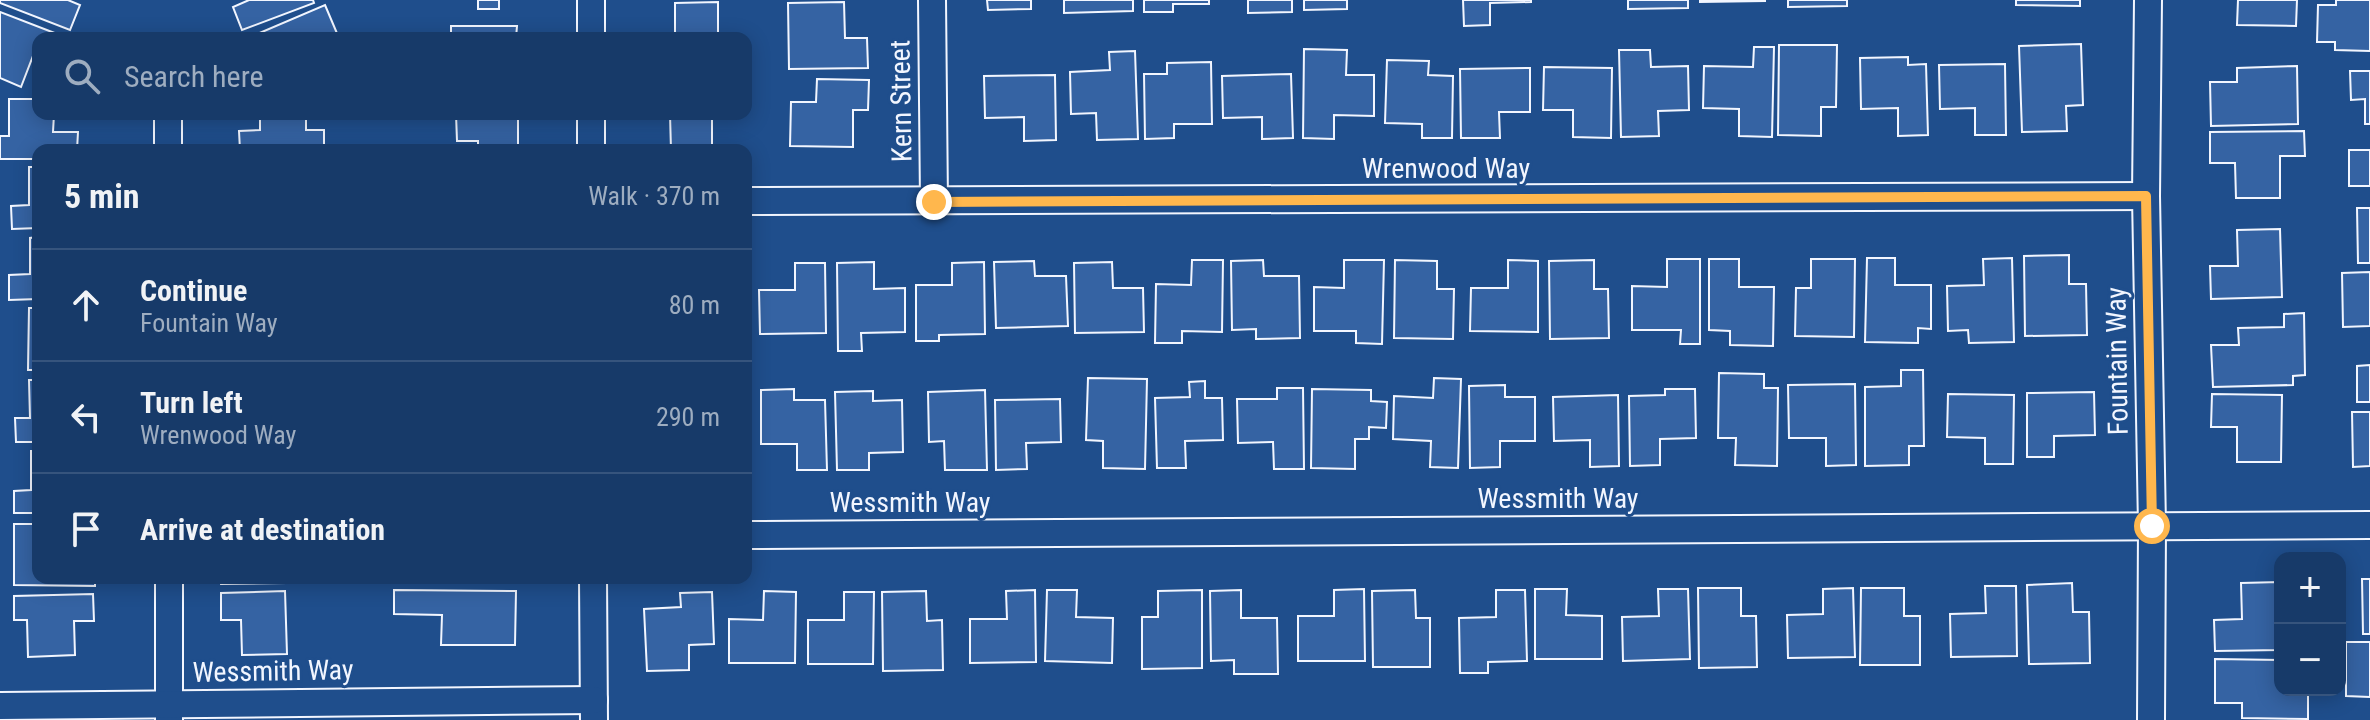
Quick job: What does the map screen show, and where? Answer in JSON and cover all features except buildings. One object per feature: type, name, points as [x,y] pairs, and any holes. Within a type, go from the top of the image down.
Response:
[{"type":"street","points":[[591,0],[591,32]]},
{"type":"street","name":"Kern Street","points":[[932,0],[934,202]]},
{"type":"street","name":"Fountain Way","points":[[2148,0],[2146,196],[2152,526],[2151,720]]},
{"type":"street","points":[[168,120],[168,144]]},
{"type":"street","points":[[591,120],[591,144]]},
{"type":"street","name":"Wrenwood Way","points":[[752,201],[2146,196]]},
{"type":"street","name":"Wessmith Way","points":[[752,535],[2370,525]]},
{"type":"street","points":[[169,584],[170,712]]},
{"type":"street","points":[[593,584],[594,710]]},
{"type":"street","name":"Wessmith Way","points":[[0,706],[170,712],[594,710]]},
{"type":"route","points":[[934,202],[2146,196],[2152,526]]}]
